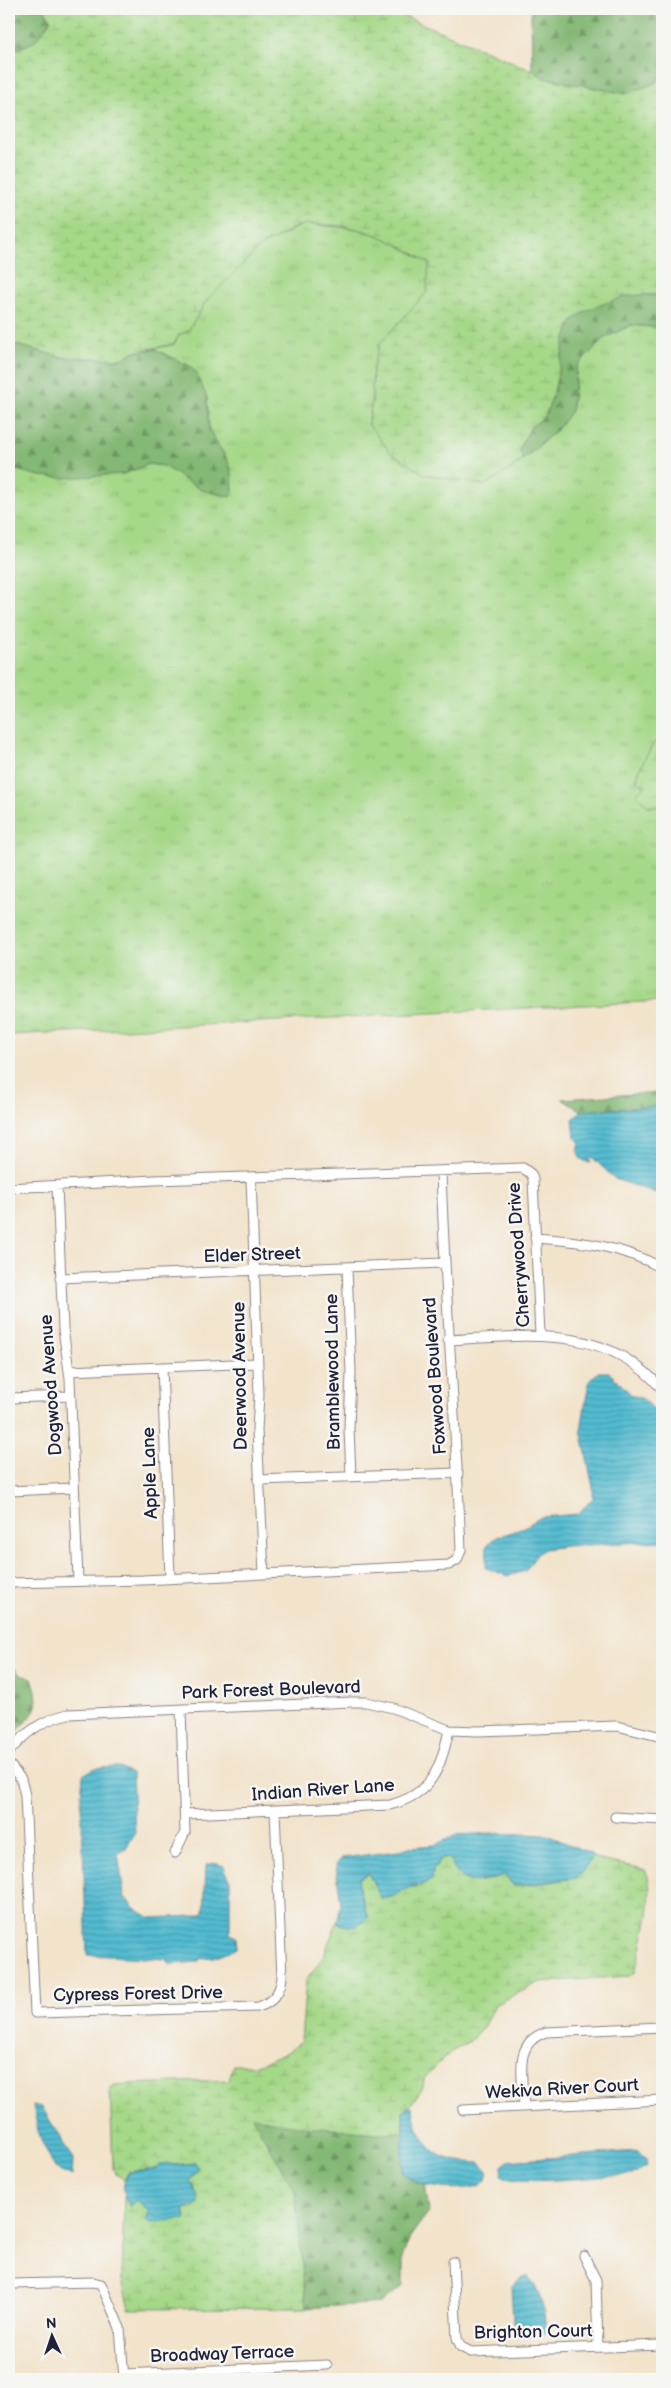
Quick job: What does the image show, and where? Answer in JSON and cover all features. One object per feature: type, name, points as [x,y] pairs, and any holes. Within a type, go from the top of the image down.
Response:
[{"type":"street","name":"Cherrywood Drive","points":[[441,1171],[520,1168],[528,1171],[533,1179],[540,1335]]},
{"type":"street","points":[[9,1188],[154,1180],[441,1171]]},
{"type":"street","name":"Foxwood Boulevard","points":[[9,1583],[170,1578],[454,1563],[461,1550],[454,1395],[448,1340],[441,1171]]},
{"type":"street","name":"Deerwood Avenue","points":[[251,1178],[258,1363],[258,1480],[264,1573]]},
{"type":"street","name":"Dogwood Avenue","points":[[57,1186],[63,1329],[69,1371],[78,1580]]},
{"type":"street","points":[[535,1238],[600,1245],[625,1251],[662,1268]]},
{"type":"street","name":"Elder Street","points":[[60,1278],[444,1263]]},
{"type":"street","name":"Bramblewood Lane","points":[[347,1267],[351,1373],[349,1428],[351,1476]]},
{"type":"street","points":[[448,1340],[540,1335],[576,1339],[611,1350],[642,1370],[662,1389]]},
{"type":"street","points":[[69,1371],[258,1363]]},
{"type":"street","name":"Apple Lane","points":[[162,1367],[170,1578]]},
{"type":"street","points":[[9,1398],[70,1396]]},
{"type":"street","points":[[258,1480],[458,1473]]},
{"type":"street","points":[[9,1491],[74,1488]]},
{"type":"street","name":"Park Forest Boulevard","points":[[9,1752],[28,1731],[56,1717],[68,1714],[366,1702],[393,1708],[449,1730],[478,1731],[617,1726],[662,1737]]},
{"type":"street","points":[[175,1854],[185,1832],[186,1814],[181,1709]]},
{"type":"street","name":"Indian River Lane","points":[[186,1814],[390,1805],[405,1801],[421,1791],[433,1777],[440,1764],[449,1730]]},
{"type":"street","name":"Cypress Forest Drive","points":[[9,1764],[21,1778],[25,1794],[35,2013],[258,2007],[272,2000],[280,1989],[282,1978],[275,1811]]},
{"type":"street","points":[[615,1817],[662,1820]]},
{"type":"street","points":[[524,2107],[522,2055],[528,2043],[538,2035],[546,2032],[662,2027]]},
{"type":"street","name":"Wekiva River Court","points":[[463,2110],[662,2100]]},
{"type":"street","points":[[584,2256],[595,2274],[596,2280],[598,2347]]},
{"type":"street","name":"Brighton Court","points":[[453,2262],[457,2338],[465,2350],[470,2352],[662,2345]]},
{"type":"street","points":[[12,2284],[93,2282],[101,2284],[120,2328],[124,2377]]},
{"type":"street","name":"Broadway Terrace","points":[[124,2377],[327,2365]]},
{"type":"green space","points":[[9,9],[44,9],[51,20],[34,42],[9,53]]},
{"type":"green space","points":[[44,9],[387,9],[532,70],[544,78],[625,94],[656,83],[662,74],[662,294],[625,296],[587,310],[573,320],[565,339],[554,392],[545,416],[531,427],[520,447],[522,460],[498,478],[484,485],[424,474],[390,452],[368,424],[372,402],[373,367],[380,343],[427,292],[429,263],[380,236],[354,228],[306,224],[292,229],[262,245],[207,300],[188,331],[179,335],[174,344],[133,352],[122,359],[62,357],[9,343],[9,53],[34,42],[51,20]]},
{"type":"green space","points":[[531,9],[662,9],[662,74],[656,83],[625,94],[544,78],[532,70]]},
{"type":"green space","points":[[305,224],[361,229],[383,236],[429,263],[428,292],[405,317],[373,367],[372,402],[368,424],[424,474],[484,485],[513,468],[535,449],[571,411],[577,366],[605,338],[631,325],[662,328],[662,735],[654,743],[646,756],[639,770],[637,781],[645,785],[643,790],[648,806],[662,806],[662,1001],[9,1035],[9,468],[123,474],[149,464],[164,466],[201,490],[228,461],[209,430],[207,398],[190,366],[154,349],[174,344],[179,335],[188,331],[207,300],[262,245]]},
{"type":"green space","points":[[662,294],[662,328],[631,325],[605,338],[577,366],[571,411],[557,430],[522,460],[520,447],[531,427],[545,415],[554,392],[565,339],[573,320],[587,310],[625,295]]},
{"type":"green space","points":[[9,343],[62,357],[121,359],[133,352],[154,349],[190,366],[196,372],[207,398],[209,430],[228,461],[232,473],[233,491],[231,497],[201,490],[164,466],[149,464],[123,474],[64,478],[40,476],[9,468]]},
{"type":"green space","points":[[662,735],[662,806],[648,806],[638,797],[637,793],[645,786],[637,781],[637,777],[650,750]]},
{"type":"green space","points":[[662,1092],[662,1106],[581,1111],[562,1099]]},
{"type":"green space","points":[[9,1660],[18,1673],[32,1679],[37,1698],[36,1706],[29,1719],[9,1738]]},
{"type":"green space","points":[[593,1857],[645,1870],[649,1879],[650,1891],[647,1920],[635,1972],[630,1976],[540,1982],[495,2005],[482,2029],[470,2041],[451,2052],[424,2080],[423,2087],[409,2107],[403,2111],[403,2132],[374,2133],[282,2124],[252,2116],[295,2192],[306,2308],[129,2309],[122,2280],[124,2195],[130,2206],[137,2200],[149,2212],[147,2215],[186,2219],[184,2210],[194,2208],[195,2188],[190,2181],[195,2163],[174,2165],[168,2163],[156,2169],[128,2172],[124,2179],[116,2174],[113,2169],[110,2088],[113,2085],[229,2080],[233,2065],[257,2065],[284,2054],[295,2047],[301,2040],[306,1981],[322,1959],[337,1922],[344,1926],[365,1904],[360,1891],[359,1878],[368,1873],[378,1891],[399,1893],[408,1887],[418,1887],[431,1880],[433,1869],[442,1858],[450,1859],[454,1869],[466,1880],[472,1882],[480,1881],[505,1875],[511,1883],[520,1886],[563,1880],[591,1861]]},
{"type":"green space","points":[[251,2116],[324,2128],[374,2133],[403,2132],[403,2173],[408,2178],[425,2184],[429,2211],[410,2237],[403,2255],[403,2285],[382,2303],[306,2308],[295,2192]]},
{"type":"water","points":[[662,1106],[662,1195],[615,1179],[593,1158],[589,1158],[591,1162],[588,1163],[580,1158],[578,1152],[580,1143],[575,1137],[573,1119],[581,1111]]},
{"type":"water","points":[[598,1372],[609,1372],[632,1395],[643,1399],[662,1417],[662,1541],[565,1546],[545,1549],[538,1553],[525,1571],[507,1576],[486,1568],[487,1545],[497,1537],[521,1529],[541,1517],[578,1514],[593,1498],[593,1487],[581,1430],[589,1381]]},
{"type":"water","points":[[119,1767],[132,1773],[135,1833],[126,1848],[118,1853],[124,1896],[133,1907],[150,1918],[194,1916],[204,1913],[206,1865],[214,1863],[224,1866],[230,1881],[230,1934],[236,1937],[237,1947],[235,1949],[213,1957],[201,1958],[198,1962],[170,1964],[167,1959],[87,1955],[81,1796],[83,1775],[95,1768]]},
{"type":"water","points":[[494,1833],[547,1835],[590,1853],[593,1857],[577,1878],[514,1886],[505,1875],[479,1881],[465,1880],[454,1869],[450,1859],[442,1858],[433,1869],[432,1880],[408,1888],[393,1897],[385,1898],[381,1898],[368,1873],[359,1878],[358,1887],[368,1917],[365,1921],[354,1926],[346,1926],[337,1922],[341,1905],[336,1865],[342,1858],[398,1851],[409,1847],[434,1845],[457,1835]]},
{"type":"water","points":[[33,2105],[42,2107],[73,2160],[72,2176],[55,2168],[39,2136]]},
{"type":"water","points":[[409,2107],[413,2108],[414,2116],[424,2139],[435,2152],[453,2160],[480,2163],[488,2172],[486,2180],[480,2186],[451,2189],[440,2188],[419,2183],[403,2173],[403,2111]]},
{"type":"water","points":[[636,2151],[646,2158],[647,2166],[632,2175],[544,2181],[511,2179],[501,2176],[502,2166],[508,2161]]},
{"type":"water","points":[[168,2163],[174,2165],[195,2163],[198,2168],[190,2181],[198,2196],[198,2204],[184,2210],[186,2219],[150,2222],[146,2219],[149,2212],[137,2200],[130,2206],[124,2193],[124,2181],[128,2172],[156,2169],[160,2164]]},
{"type":"water","points":[[522,2277],[528,2277],[540,2296],[546,2332],[541,2335],[514,2337],[511,2287]]}]
